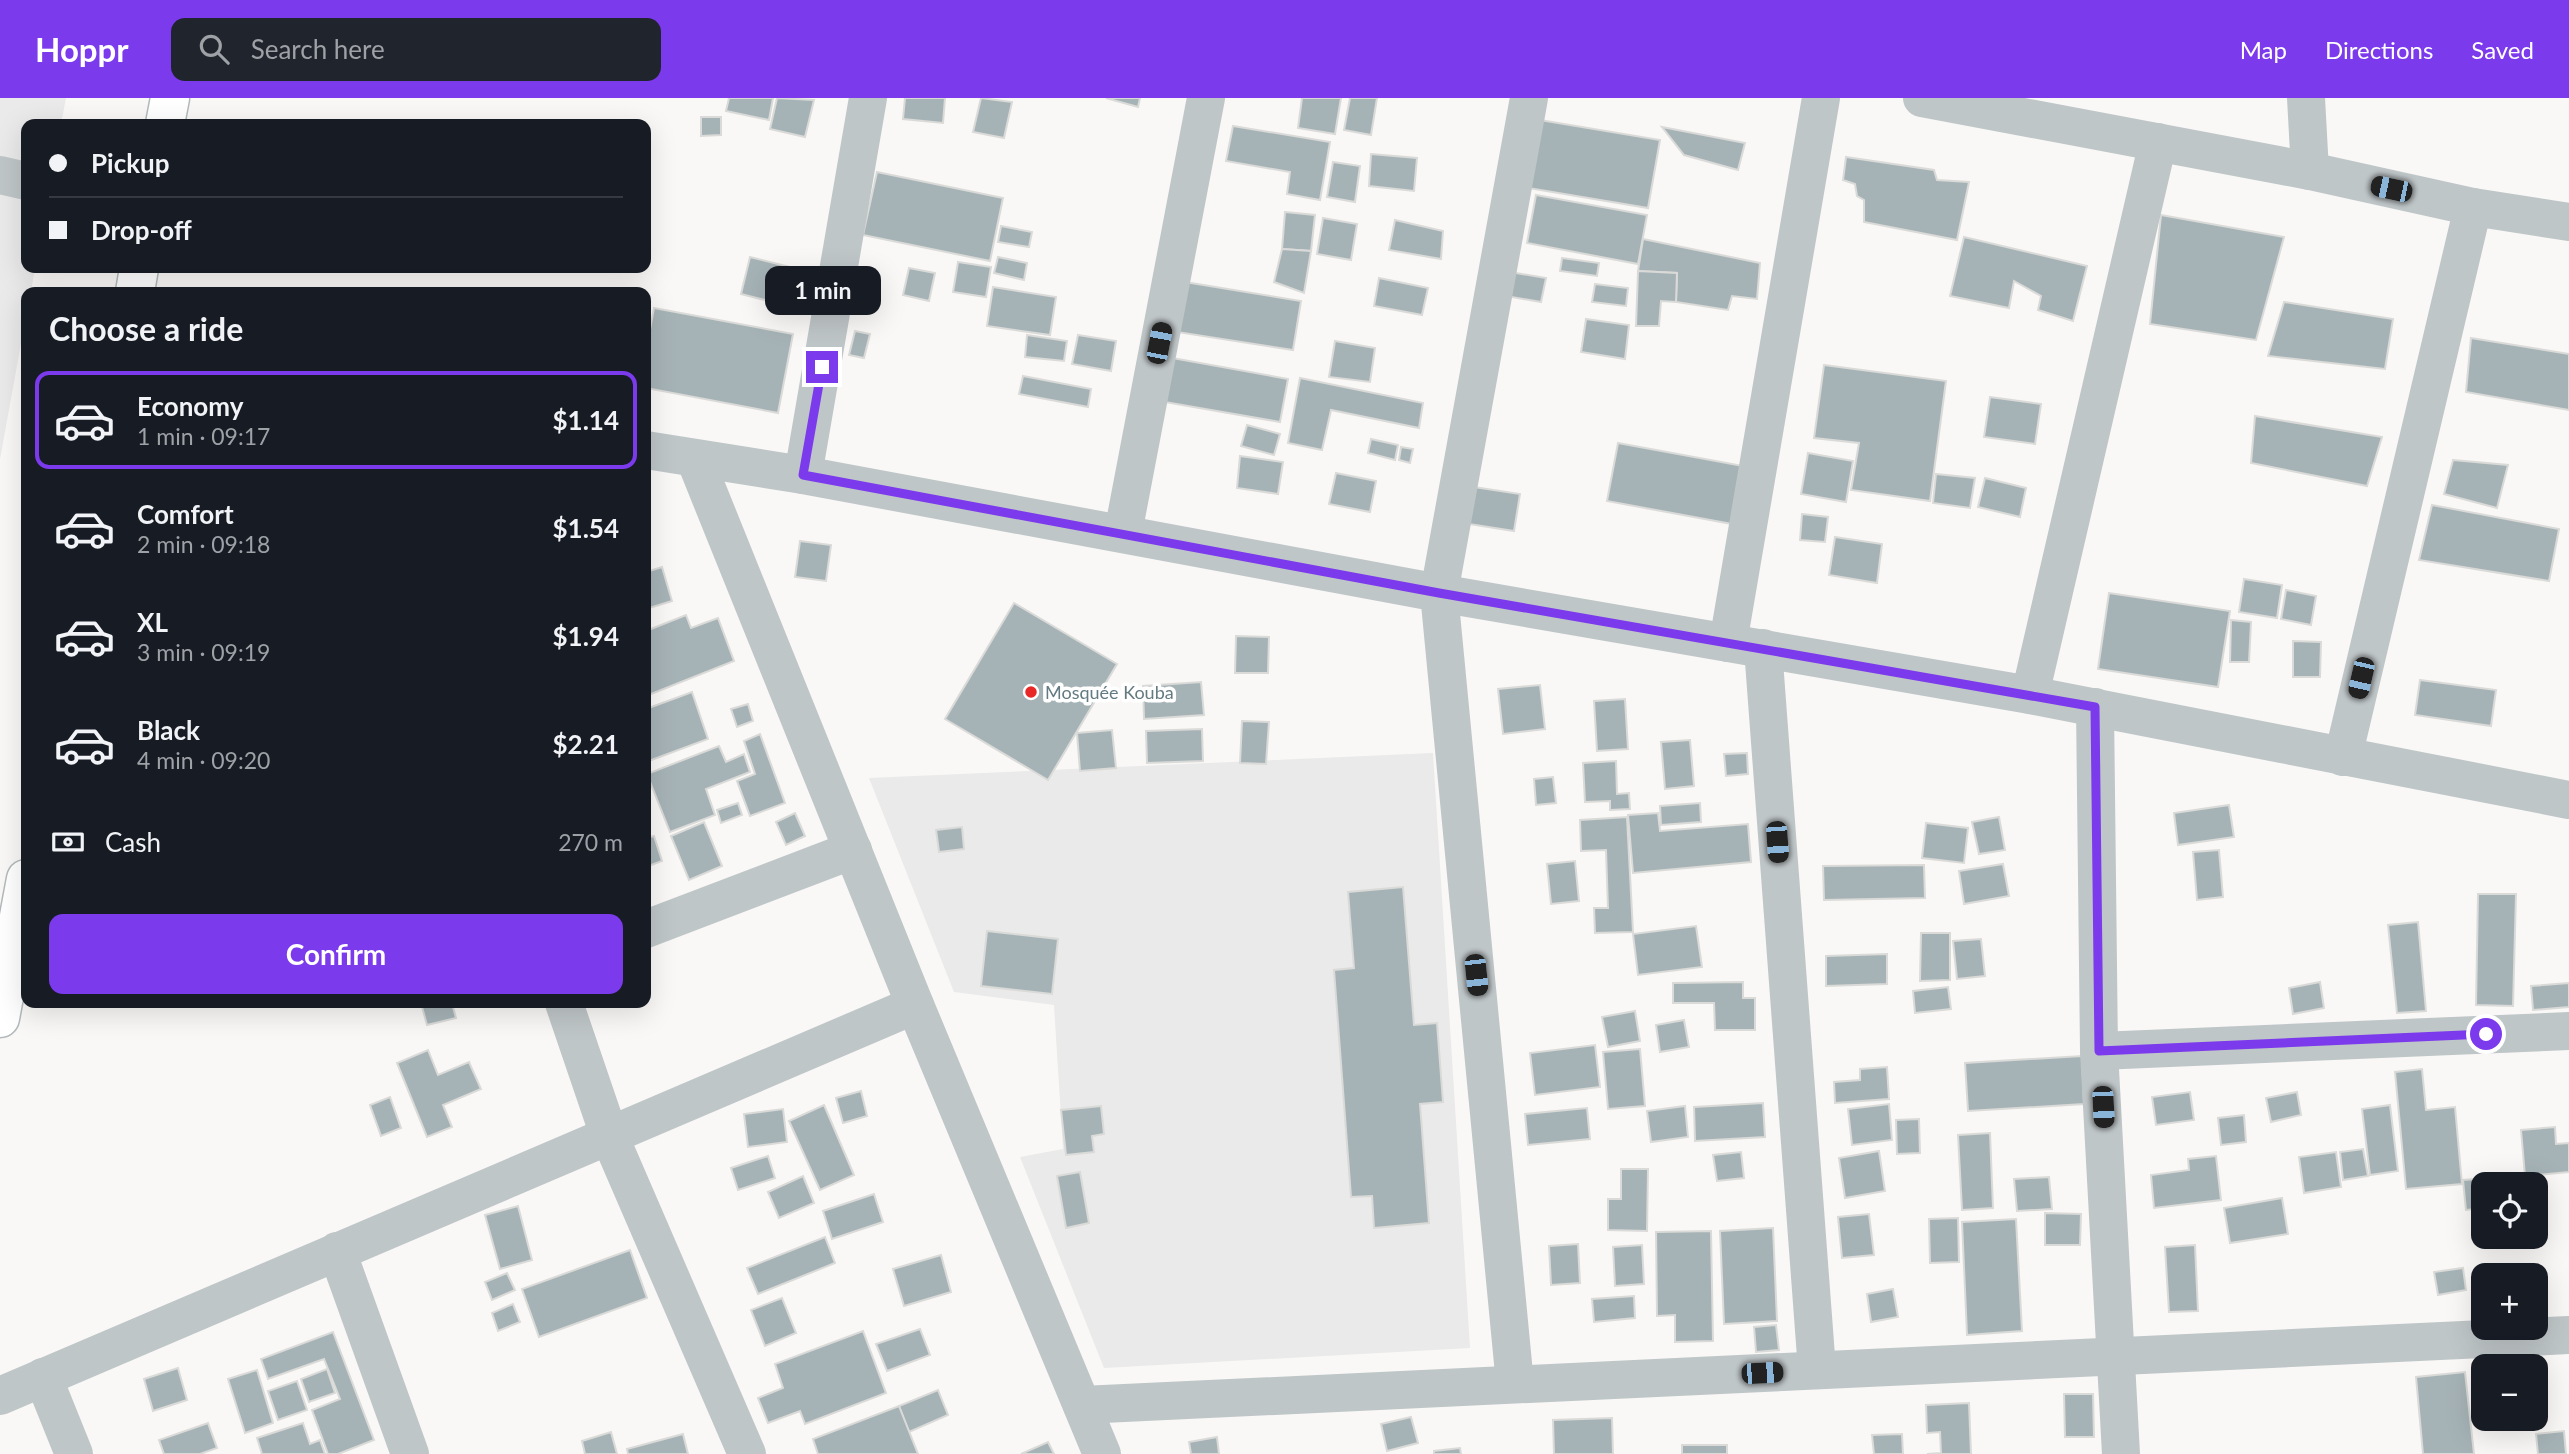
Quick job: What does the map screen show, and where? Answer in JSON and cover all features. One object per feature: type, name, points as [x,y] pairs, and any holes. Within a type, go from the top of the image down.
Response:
[{"type":"main road","points":[[166,119],[170,98]]},
{"type":"main road","points":[[0,1018],[21,906]]},
{"type":"street","points":[[803,475],[869,98]]},
{"type":"street","points":[[1123,533],[1206,98]]},
{"type":"street","points":[[1515,1384],[1439,593],[1529,98]]},
{"type":"street","points":[[1817,1370],[1745,645],[1821,98]]},
{"type":"street","points":[[1922,98],[2310,171],[2473,207],[2569,222]]},
{"type":"street","points":[[2306,98],[2310,171]]},
{"type":"street","points":[[2030,695],[2158,142]]},
{"type":"street","points":[[0,175],[21,180]]},
{"type":"street","points":[[2343,757],[2473,207]]},
{"type":"street","points":[[651,451],[803,475],[1439,593],[2030,695],[2569,800]]},
{"type":"street","points":[[695,459],[915,1005],[1102,1454]]},
{"type":"street","points":[[2095,707],[2099,1051],[2118,1358],[2121,1454]]},
{"type":"street","points":[[651,927],[853,850]]},
{"type":"street","points":[[0,1396],[915,1005]]},
{"type":"street","points":[[566,1008],[608,1135],[747,1454]]},
{"type":"street","points":[[2099,1051],[2569,1031]]},
{"type":"street","points":[[337,1251],[410,1454]]},
{"type":"street","points":[[1082,1405],[2569,1335]]},
{"type":"street","points":[[43,1377],[74,1454]]},
{"type":"shaded area","points":[[0,98],[66,98],[62,119],[21,119],[21,273],[34,273],[32,287],[21,287],[21,344],[0,459]]},
{"type":"shaded area","points":[[1433,753],[1470,1348],[1104,1368],[1020,1157],[1063,1149],[1054,1005],[954,992],[869,778]]},
{"type":"building","points":[[729,98],[773,98],[769,120],[726,111]]},
{"type":"building","points":[[777,98],[814,100],[805,137],[770,129]]},
{"type":"building","points":[[905,98],[945,98],[943,123],[903,119]]},
{"type":"building","points":[[981,98],[1012,102],[1004,138],[973,132]]},
{"type":"building","points":[[1106,98],[1140,98],[1138,107]]},
{"type":"building","points":[[1302,98],[1341,98],[1335,134],[1298,128]]},
{"type":"building","points":[[1350,98],[1377,98],[1371,135],[1344,130]]},
{"type":"building","points":[[701,117],[721,117],[721,135],[701,136]]},
{"type":"building","points":[[1534,119],[1660,140],[1648,208],[1523,187]]},
{"type":"building","points":[[1233,126],[1330,142],[1320,200],[1287,194],[1290,172],[1226,161]]},
{"type":"building","points":[[1662,127],[1745,143],[1738,170],[1684,155]]},
{"type":"building","points":[[1371,154],[1417,158],[1414,191],[1369,186]]},
{"type":"building","points":[[1846,157],[1934,170],[1937,180],[1969,182],[1957,240],[1864,222],[1864,200],[1857,196],[1855,184],[1843,180]]},
{"type":"building","points":[[1333,162],[1360,166],[1355,202],[1327,197]]},
{"type":"building","points":[[877,172],[1003,198],[990,261],[863,235]]},
{"type":"building","points":[[1536,195],[1647,215],[1638,264],[1527,243]]},
{"type":"building","points":[[1285,212],[1315,215],[1311,251],[1282,249]]},
{"type":"building","points":[[2161,215],[2284,237],[2256,340],[2150,324]]},
{"type":"building","points":[[1323,218],[1357,224],[1351,260],[1317,254]]},
{"type":"building","points":[[1395,220],[1443,231],[1441,259],[1389,250]]},
{"type":"building","points":[[1001,226],[1032,232],[1029,247],[998,242]]},
{"type":"building","points":[[1964,237],[2087,266],[2073,321],[2038,310],[2041,296],[2014,281],[2009,308],[1950,296]]},
{"type":"building","points":[[1643,239],[1760,263],[1757,299],[1732,296],[1728,310],[1676,302],[1677,273],[1638,271]]},
{"type":"building","points":[[1282,249],[1311,251],[1304,293],[1274,282]]},
{"type":"building","points":[[750,257],[794,268],[784,305],[741,294]]},
{"type":"building","points":[[998,257],[1027,263],[1024,280],[994,273]]},
{"type":"building","points":[[1562,258],[1599,263],[1597,276],[1560,271]]},
{"type":"building","points":[[958,262],[991,267],[986,297],[953,292]]},
{"type":"building","points":[[909,268],[935,273],[929,301],[903,295]]},
{"type":"building","points":[[1638,271],[1677,273],[1676,302],[1661,301],[1659,326],[1636,326]]},
{"type":"building","points":[[1510,272],[1546,278],[1541,302],[1506,296]]},
{"type":"building","points":[[853,273],[877,276],[874,297],[850,294]]},
{"type":"building","points":[[1379,278],[1428,288],[1422,315],[1374,306]]},
{"type":"building","points":[[1185,282],[1301,301],[1293,350],[1177,332]]},
{"type":"building","points":[[1595,284],[1628,288],[1626,306],[1592,302]]},
{"type":"building","points":[[993,287],[1056,297],[1050,335],[987,326]]},
{"type":"building","points":[[2284,302],[2393,319],[2385,369],[2268,356]]},
{"type":"building","points":[[654,308],[793,334],[778,413],[651,389],[651,324]]},
{"type":"building","points":[[1586,319],[1629,325],[1625,359],[1581,352]]},
{"type":"building","points":[[855,331],[870,334],[864,358],[849,355]]},
{"type":"building","points":[[1027,335],[1067,341],[1064,361],[1025,357]]},
{"type":"building","points":[[1078,335],[1116,341],[1111,371],[1072,364]]},
{"type":"building","points":[[2471,338],[2569,354],[2569,410],[2466,392]]},
{"type":"building","points":[[1335,341],[1375,348],[1370,382],[1329,377]]},
{"type":"building","points":[[1167,357],[1288,379],[1280,422],[1159,401]]},
{"type":"building","points":[[1824,365],[1946,381],[1930,501],[1851,490],[1859,443],[1814,438]]},
{"type":"building","points":[[1023,376],[1091,389],[1088,407],[1019,394]]},
{"type":"building","points":[[1300,378],[1423,403],[1419,428],[1331,410],[1322,450],[1288,443]]},
{"type":"building","points":[[1990,397],[2041,404],[2035,444],[1984,437]]},
{"type":"building","points":[[2255,416],[2382,437],[2367,486],[2251,463]]},
{"type":"building","points":[[1247,425],[1280,434],[1274,455],[1241,446]]},
{"type":"building","points":[[1371,439],[1398,445],[1395,460],[1368,453]]},
{"type":"building","points":[[1618,443],[1743,466],[1732,524],[1607,501]]},
{"type":"building","points":[[1401,447],[1413,449],[1410,463],[1399,460]]},
{"type":"building","points":[[1808,453],[1853,461],[1846,502],[1801,494]]},
{"type":"building","points":[[1240,456],[1283,462],[1278,494],[1237,488]]},
{"type":"building","points":[[2453,460],[2508,465],[2497,508],[2444,494]]},
{"type":"building","points":[[1336,473],[1376,481],[1370,512],[1329,504]]},
{"type":"building","points":[[1936,474],[1975,478],[1970,508],[1933,503]]},
{"type":"building","points":[[1985,478],[2026,488],[2020,517],[1978,507]]},
{"type":"building","points":[[1474,487],[1520,494],[1514,531],[1469,524]]},
{"type":"building","points":[[2432,505],[2559,529],[2549,581],[2419,560]]},
{"type":"building","points":[[1802,514],[1828,517],[1825,542],[1800,540]]},
{"type":"building","points":[[1835,537],[1882,544],[1877,583],[1829,575]]},
{"type":"building","points":[[800,541],[831,545],[826,581],[795,577]]},
{"type":"building","points":[[662,567],[672,601],[651,607],[651,570]]},
{"type":"building","points":[[2244,579],[2282,585],[2277,618],[2239,612]]},
{"type":"building","points":[[2286,590],[2316,596],[2311,625],[2281,619]]},
{"type":"building","points":[[2109,593],[2230,611],[2218,687],[2098,669]]},
{"type":"building","name":"Mosquée Kouba","points":[[1014,603],[1117,664],[1048,780],[945,719]]},
{"type":"building","points":[[686,615],[691,628],[718,618],[734,661],[651,694],[651,629]]},
{"type":"building","points":[[2231,620],[2251,622],[2249,662],[2230,662]]},
{"type":"building","points":[[1236,636],[1269,637],[1268,673],[1235,673]]},
{"type":"building","points":[[2293,641],[2321,642],[2320,677],[2293,677]]},
{"type":"building","points":[[2420,680],[2496,690],[2491,726],[2415,715]]},
{"type":"building","points":[[1201,682],[1204,715],[1144,719],[1143,686]]},
{"type":"building","points":[[1540,685],[1545,729],[1503,734],[1498,689]]},
{"type":"building","points":[[692,692],[708,739],[651,760],[651,707]]},
{"type":"building","points":[[1625,699],[1628,749],[1597,751],[1594,701]]},
{"type":"building","points":[[748,704],[753,721],[737,727],[731,709]]},
{"type":"building","points":[[1242,721],[1269,722],[1266,764],[1240,763]]},
{"type":"building","points":[[1202,729],[1203,761],[1147,763],[1146,731]]},
{"type":"building","points":[[1112,730],[1116,768],[1080,771],[1077,733]]},
{"type":"building","points":[[760,734],[785,803],[750,816],[737,781],[755,774],[744,741]]},
{"type":"building","points":[[1690,740],[1694,786],[1665,789],[1661,742]]},
{"type":"building","points":[[719,746],[726,762],[744,754],[750,772],[706,789],[715,815],[670,832],[651,784],[651,772]]},
{"type":"building","points":[[1747,753],[1748,774],[1726,776],[1724,754]]},
{"type":"building","points":[[1616,761],[1617,794],[1629,793],[1630,809],[1610,810],[1610,801],[1585,802],[1583,763]]},
{"type":"building","points":[[1553,777],[1556,803],[1536,805],[1534,779]]},
{"type":"building","points":[[738,803],[742,815],[721,823],[717,810]]},
{"type":"building","points":[[1700,803],[1701,822],[1661,825],[1660,806]]},
{"type":"building","points":[[2229,805],[2234,837],[2178,845],[2174,813]]},
{"type":"building","points":[[795,813],[805,836],[786,845],[776,822]]},
{"type":"building","points":[[1658,813],[1660,831],[1748,824],[1751,862],[1633,873],[1628,815]]},
{"type":"building","points":[[1627,817],[1633,932],[1595,933],[1594,908],[1608,908],[1606,850],[1581,851],[1580,820]]},
{"type":"building","points":[[1999,817],[2005,850],[1979,854],[1972,822]]},
{"type":"building","points":[[704,822],[722,866],[689,880],[671,836]]},
{"type":"building","points":[[1926,823],[1968,828],[1964,863],[1922,858]]},
{"type":"building","points":[[962,827],[964,849],[939,852],[936,830]]},
{"type":"building","points":[[654,836],[662,861],[651,865],[651,837]]},
{"type":"building","points":[[2219,850],[2223,897],[2197,900],[2193,852]]},
{"type":"building","points":[[1575,861],[1579,901],[1551,904],[1547,864]]},
{"type":"building","points":[[2003,864],[2009,896],[1964,904],[1959,871]]},
{"type":"building","points":[[1924,865],[1925,898],[1824,900],[1823,866]]},
{"type":"building","points":[[1403,887],[1414,1025],[1437,1023],[1443,1102],[1420,1104],[1429,1223],[1374,1228],[1372,1196],[1351,1197],[1334,970],[1354,968],[1348,892]]},
{"type":"building","points":[[2478,894],[2516,894],[2513,1006],[2476,1005]]},
{"type":"building","points":[[2418,922],[2426,1011],[2397,1013],[2388,925]]},
{"type":"building","points":[[1696,926],[1702,967],[1638,975],[1633,934]]},
{"type":"building","points":[[987,931],[1058,939],[1052,994],[981,986]]},
{"type":"building","points":[[1921,933],[1950,933],[1950,980],[1920,981]]},
{"type":"building","points":[[1981,939],[1985,976],[1957,979],[1953,941]]},
{"type":"building","points":[[1887,954],[1887,984],[1826,986],[1826,956]]},
{"type":"building","points":[[1743,982],[1743,998],[1755,998],[1755,1030],[1715,1030],[1714,1003],[1673,1003],[1673,983]]},
{"type":"building","points":[[2320,982],[2324,1008],[2293,1014],[2289,988]]},
{"type":"building","points":[[2569,983],[2569,1007],[2533,1010],[2531,986]]},
{"type":"building","points":[[1948,987],[1951,1009],[1915,1013],[1913,991]]},
{"type":"building","points":[[422,1008],[453,1008],[456,1018],[427,1025]]},
{"type":"building","points":[[1635,1011],[1640,1041],[1608,1047],[1602,1017]]},
{"type":"building","points":[[1684,1020],[1689,1047],[1660,1052],[1656,1025]]},
{"type":"building","points":[[1595,1045],[1600,1087],[1535,1095],[1530,1053]]},
{"type":"building","points":[[1640,1049],[1645,1106],[1608,1109],[1603,1052]]},
{"type":"building","points":[[428,1050],[438,1075],[469,1062],[481,1089],[443,1105],[452,1127],[427,1137],[397,1063]]},
{"type":"building","points":[[2082,1056],[2084,1104],[1968,1111],[1965,1063]]},
{"type":"building","points":[[1887,1067],[1889,1099],[1835,1103],[1834,1082],[1860,1080],[1860,1069]]},
{"type":"building","points":[[2422,1069],[2426,1110],[2455,1107],[2462,1184],[2406,1189],[2395,1072]]},
{"type":"building","points":[[861,1091],[867,1116],[843,1123],[836,1098]]},
{"type":"building","points":[[2190,1092],[2194,1120],[2156,1125],[2152,1097]]},
{"type":"building","points":[[2297,1092],[2301,1115],[2271,1122],[2266,1098]]},
{"type":"building","points":[[390,1097],[401,1128],[381,1136],[370,1105]]},
{"type":"building","points":[[1763,1103],[1765,1137],[1695,1141],[1694,1107]]},
{"type":"building","points":[[1889,1104],[1892,1140],[1852,1145],[1848,1109]]},
{"type":"building","points":[[824,1105],[854,1175],[820,1190],[789,1121]]},
{"type":"building","points":[[2390,1105],[2398,1171],[2370,1175],[2362,1109]]},
{"type":"building","points":[[1101,1106],[1104,1134],[1092,1136],[1094,1152],[1066,1155],[1061,1110]]},
{"type":"building","points":[[1685,1106],[1688,1137],[1651,1142],[1647,1111]]},
{"type":"building","points":[[1587,1108],[1590,1139],[1528,1145],[1525,1114]]},
{"type":"building","points":[[783,1109],[787,1142],[748,1147],[744,1114]]},
{"type":"building","points":[[2244,1115],[2246,1142],[2221,1145],[2218,1118]]},
{"type":"building","points":[[1919,1119],[1920,1153],[1897,1154],[1896,1120]]},
{"type":"building","points":[[2555,1127],[2556,1144],[2569,1143],[2569,1172],[2525,1172],[2521,1130]]},
{"type":"building","points":[[1990,1133],[1993,1208],[1962,1210],[1958,1135]]},
{"type":"building","points":[[2363,1149],[2368,1176],[2343,1180],[2340,1152]]},
{"type":"building","points":[[1879,1151],[1885,1191],[1845,1198],[1839,1158]]},
{"type":"building","points":[[1741,1152],[1744,1178],[1717,1181],[1713,1155]]},
{"type":"building","points":[[2336,1152],[2341,1187],[2304,1193],[2299,1157]]},
{"type":"building","points":[[768,1156],[775,1178],[738,1190],[731,1168]]},
{"type":"building","points":[[2216,1156],[2221,1200],[2154,1208],[2151,1175],[2189,1170],[2188,1159]]},
{"type":"building","points":[[1621,1169],[1648,1169],[1647,1231],[1608,1230],[1608,1199],[1621,1199]]},
{"type":"building","points":[[1080,1172],[1089,1223],[1066,1228],[1057,1176]]},
{"type":"building","points":[[803,1176],[814,1203],[779,1218],[768,1192]]},
{"type":"building","points":[[2049,1177],[2052,1209],[2017,1211],[2014,1179]]},
{"type":"building","points":[[2471,1179],[2471,1209],[2466,1210],[2463,1180]]},
{"type":"building","points":[[874,1194],[883,1222],[832,1239],[823,1211]]},
{"type":"building","points":[[2282,1198],[2288,1234],[2230,1243],[2224,1208]]},
{"type":"building","points":[[518,1206],[532,1260],[500,1269],[485,1215]]},
{"type":"building","points":[[2045,1213],[2081,1214],[2080,1245],[2045,1245]]},
{"type":"building","points":[[1869,1214],[1874,1255],[1842,1258],[1838,1217]]},
{"type":"building","points":[[1958,1218],[1959,1262],[1930,1263],[1929,1219]]},
{"type":"building","points":[[2016,1219],[2022,1331],[1967,1335],[1962,1222]]},
{"type":"building","points":[[1773,1228],[1777,1321],[1724,1324],[1720,1231]]},
{"type":"building","points":[[1711,1231],[1713,1341],[1675,1342],[1675,1315],[1657,1316],[1656,1232]]},
{"type":"building","points":[[825,1237],[835,1263],[758,1294],[747,1268]]},
{"type":"building","points":[[1578,1244],[1580,1283],[1551,1285],[1549,1246]]},
{"type":"building","points":[[1642,1245],[1644,1284],[1615,1286],[1613,1247]]},
{"type":"building","points":[[2195,1245],[2198,1311],[2169,1312],[2165,1247]]},
{"type":"building","points":[[630,1250],[647,1298],[539,1337],[522,1289]]},
{"type":"building","points":[[941,1255],[951,1292],[904,1306],[893,1269]]},
{"type":"building","points":[[2463,1268],[2466,1290],[2438,1295],[2434,1272]]},
{"type":"building","points":[[507,1273],[515,1290],[492,1300],[485,1282]]},
{"type":"building","points":[[1893,1289],[1898,1317],[1871,1322],[1867,1294]]},
{"type":"building","points":[[1634,1296],[1635,1318],[1594,1322],[1592,1299]]},
{"type":"building","points":[[782,1298],[796,1333],[765,1346],[751,1310]]},
{"type":"building","points":[[513,1304],[520,1322],[498,1331],[492,1313]]},
{"type":"building","points":[[1776,1325],[1779,1350],[1756,1352],[1754,1327]]},
{"type":"building","points":[[920,1329],[930,1355],[887,1371],[876,1344]]},
{"type":"building","points":[[863,1331],[886,1393],[805,1424],[800,1411],[768,1423],[758,1398],[783,1388],[775,1364]]},
{"type":"building","points":[[333,1332],[374,1440],[338,1454],[328,1454],[312,1410],[340,1399],[324,1359],[268,1379],[261,1359]]},
{"type":"building","points":[[178,1368],[187,1400],[153,1411],[144,1379]]},
{"type":"building","points":[[327,1369],[335,1393],[309,1402],[301,1379]]},
{"type":"building","points":[[257,1370],[273,1423],[245,1433],[228,1379]]},
{"type":"building","points":[[2465,1372],[2474,1454],[2423,1454],[2416,1377]]},
{"type":"building","points":[[297,1381],[307,1410],[278,1420],[268,1391]]},
{"type":"building","points":[[938,1390],[948,1415],[909,1432],[899,1406]]},
{"type":"building","points":[[2064,1394],[2093,1394],[2094,1437],[2065,1437]]},
{"type":"building","points":[[1969,1403],[1971,1454],[1927,1454],[1941,1453],[1940,1432],[1927,1433],[1926,1405]]},
{"type":"building","points":[[899,1406],[918,1454],[818,1454],[813,1439]]},
{"type":"building","points":[[1411,1417],[1418,1443],[1387,1451],[1381,1424]]},
{"type":"building","points":[[1612,1418],[1613,1454],[1554,1454],[1553,1420]]},
{"type":"building","points":[[208,1423],[217,1448],[200,1454],[164,1454],[159,1440]]},
{"type":"building","points":[[303,1423],[310,1444],[320,1440],[325,1454],[262,1454],[257,1438]]},
{"type":"building","points":[[2564,1431],[2566,1454],[2538,1454],[2536,1434]]},
{"type":"building","points":[[611,1432],[617,1454],[585,1454],[582,1441]]},
{"type":"building","points":[[683,1434],[688,1454],[628,1454],[627,1449]]},
{"type":"building","points":[[1902,1434],[1903,1454],[1874,1454],[1872,1435]]},
{"type":"building","points":[[1217,1437],[1219,1454],[1191,1454],[1189,1442]]},
{"type":"building","points":[[1048,1442],[1054,1454],[1021,1454]]},
{"type":"building","points":[[1682,1445],[1727,1445],[1727,1454],[1682,1454]]},
{"type":"building","points":[[1460,1448],[1461,1454],[1434,1454],[1434,1451]]},
{"type":"place","name":"Mosquée Kouba","points":[[1031,692]]},
{"type":"route","points":[[822,367],[803,475],[1439,593],[2095,707],[2099,1051],[2486,1034]]}]
